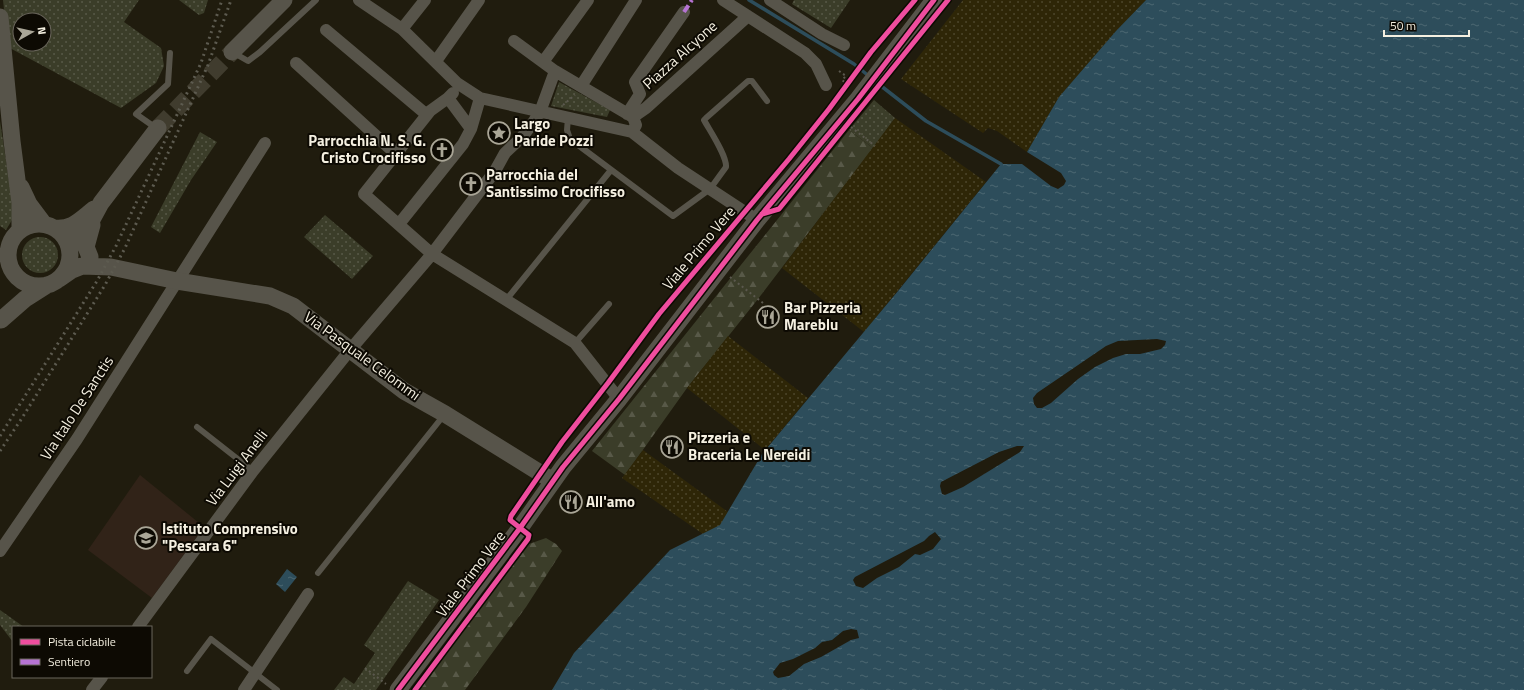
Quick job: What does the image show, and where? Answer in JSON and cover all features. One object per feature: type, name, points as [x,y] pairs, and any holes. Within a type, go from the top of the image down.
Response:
[{"type":"street","points":[[232,52],[284,0]]},
{"type":"street","points":[[359,0],[402,29],[457,83],[480,98],[632,132],[678,168],[757,220]]},
{"type":"street","points":[[402,29],[425,0]]},
{"type":"street","points":[[436,61],[479,0]]},
{"type":"street","points":[[542,62],[588,0]]},
{"type":"street","points":[[579,89],[636,0]]},
{"type":"street","name":"Piazza Alcyone","points":[[723,0],[805,53],[816,64],[826,85]]},
{"type":"street","name":"Viale Primo Vere","points":[[392,687],[520,528],[553,481],[619,399],[757,220],[858,99],[934,0]]},
{"type":"street","points":[[778,2],[822,34],[844,45]]},
{"type":"street","name":"Piazza Alcyone","points":[[630,115],[640,94],[635,82],[684,12]]},
{"type":"street","name":"Piazza Alcyone","points":[[630,115],[652,103],[748,16]]},
{"type":"street","points":[[0,18],[21,215],[20,230]]},
{"type":"street","points":[[326,30],[427,115]]},
{"type":"street","points":[[514,40],[579,89],[630,115]]},
{"type":"street","points":[[296,63],[396,154]]},
{"type":"street","points":[[350,350],[432,254],[495,171],[505,153],[522,137],[540,112],[555,71]]},
{"type":"street","points":[[457,83],[453,93],[427,115],[364,194],[432,254],[575,343],[619,399]]},
{"type":"street","points":[[448,98],[471,129]]},
{"type":"street","points":[[399,224],[463,144],[471,129],[480,98]]},
{"type":"street","name":"Piazza Alcyone","points":[[630,115],[636,125],[632,132]]},
{"type":"street","points":[[69,249],[88,227],[98,209],[157,129]]},
{"type":"street","points":[[177,281],[265,143]]},
{"type":"street","points":[[16,168],[23,192],[29,204],[49,226],[65,238],[70,257],[67,269],[53,282],[39,286],[30,285],[15,275],[8,260],[8,252],[14,236],[20,230],[31,225],[49,226],[64,229],[98,209]]},
{"type":"street","points":[[90,257],[86,247],[98,209]]},
{"type":"street","name":"Via Pasquale Celommi","points":[[69,249],[111,267]]},
{"type":"street","name":"Via Pasquale Celommi","points":[[1,321],[25,299],[72,270],[82,266],[111,267],[177,281],[270,296],[293,306],[404,390],[553,481]]},
{"type":"street","points":[[1,321],[15,294],[15,275]]},
{"type":"street","name":"Via Italo De Sanctis","points":[[0,551],[77,438],[177,281]]},
{"type":"street","name":"Via Luigi Anelli","points":[[139,626],[254,470],[350,350]]},
{"type":"street","points":[[244,690],[308,594]]},
{"type":"street","points":[[92,690],[101,678]]},
{"type":"lane","points":[[232,52],[248,61],[260,52],[316,0]]},
{"type":"lane","points":[[157,129],[136,114],[168,84],[170,53]]},
{"type":"lane","points":[[568,118],[567,130],[570,139],[673,216],[710,189],[727,164],[704,120],[748,81],[752,81],[767,101]]},
{"type":"lane","points":[[506,300],[611,170]]},
{"type":"lane","points":[[575,343],[609,304]]},
{"type":"lane","points":[[318,573],[445,414]]},
{"type":"lane","points":[[197,427],[254,470]]},
{"type":"lane","points":[[187,671],[211,639],[277,690]]},
{"type":"path","points":[[839,71],[846,76],[842,80],[846,87],[851,79]]},
{"type":"path","points":[[555,115],[559,108],[579,89]]},
{"type":"path","points":[[843,131],[852,120]]},
{"type":"path","points":[[851,127],[875,146]]},
{"type":"path","points":[[719,269],[763,303]]},
{"type":"path","points":[[365,668],[392,687]]},
{"type":"shaded area","name":"Istituto Comprensivo \"Pescara 6\"","points":[[140,475],[204,527],[152,598],[88,550]]},
{"type":"green space","points":[[3,0],[139,0],[124,22],[161,48],[164,66],[156,83],[121,108],[17,52],[52,52],[52,12],[12,12],[12,49],[8,47]]},
{"type":"green space","points":[[179,0],[208,0],[204,13],[199,15]]},
{"type":"green space","points":[[794,0],[850,0],[831,28],[792,4]]},
{"type":"green space","points":[[559,82],[610,110],[607,117],[551,106]]},
{"type":"green space","points":[[874,100],[895,118],[873,148],[849,130]]},
{"type":"green space","points":[[0,121],[10,187],[15,204],[12,220],[6,230],[0,226]]},
{"type":"green space","points":[[849,130],[873,148],[758,299],[687,388],[625,475],[592,451]]},
{"type":"green space","points":[[200,132],[217,142],[191,180],[160,233],[151,227]]},
{"type":"green space","points":[[325,215],[373,256],[352,279],[304,237]]},
{"type":"green space","points":[[44,237],[53,242],[57,248],[57,262],[53,268],[44,273],[36,273],[27,268],[23,262],[22,251],[27,242],[33,238]]},
{"type":"green space","points":[[546,538],[556,544],[562,551],[526,607],[465,690],[419,690],[529,544]]},
{"type":"green space","points":[[408,581],[439,600],[376,690],[334,690],[344,677],[354,684],[375,653],[364,645]]},
{"type":"green space","points":[[0,610],[23,626],[12,626],[12,641],[0,625]]},
{"type":"sand","points":[[963,0],[1146,0],[1116,31],[1059,97],[1027,152],[997,131],[988,128],[983,133],[901,79]]},
{"type":"sand","points":[[895,118],[986,182],[864,332],[782,268]]},
{"type":"sand","points":[[728,336],[808,398],[765,450],[687,388]]},
{"type":"sand","points":[[643,450],[728,512],[720,526],[703,534],[622,478]]},
{"type":"water","points":[[1146,0],[1524,0],[1524,690],[552,690],[574,653],[670,550],[720,525],[762,454],[898,291],[1001,164],[1022,164],[1051,186],[1058,189],[1064,185],[1066,181],[1061,173],[1027,152],[1059,97],[1116,31]]},
{"type":"water","points":[[287,569],[297,577],[285,592],[276,584]]},
{"type":"pier","points":[[1157,339],[1166,341],[1165,345],[1161,349],[1140,354],[1126,354],[1113,358],[1095,367],[1078,379],[1051,403],[1042,408],[1037,408],[1034,404],[1033,398],[1037,393],[1106,346],[1118,341]]},
{"type":"pier","points":[[1017,446],[1024,446],[1020,452],[963,487],[945,495],[942,494],[940,486],[941,482],[999,452]]},
{"type":"pier","points":[[935,532],[941,539],[933,549],[920,555],[915,554],[899,567],[877,578],[863,588],[856,586],[853,580],[855,577],[924,541]]},
{"type":"pier","points":[[851,629],[857,630],[859,638],[851,640],[821,657],[804,664],[789,676],[778,678],[774,675],[773,672],[780,663],[793,659],[815,648],[822,642],[832,640],[843,631]]},
{"type":"waterway","points":[[749,0],[854,64],[870,77]]},
{"type":"waterway","points":[[876,82],[926,121],[1001,164]]},
{"type":"tunnel","points":[[158,128],[232,52]]},
{"type":"railway","points":[[0,436],[97,281],[116,246],[201,63],[222,0]]},
{"type":"railway","points":[[0,451],[105,285],[125,248],[208,65],[231,0]]},
{"type":"marked path","points":[[684,12],[692,0]]},
{"type":"cycle path","points":[[415,690],[528,539],[529,535],[510,520],[511,516],[562,442],[659,314],[789,159],[829,109],[871,52],[915,0]]},
{"type":"cycle path","points":[[398,690],[520,528],[563,467],[619,399],[757,220],[858,99],[934,0]]},
{"type":"cycle path","points":[[762,214],[779,209],[948,0]]},
{"type":"place","name":"Largo Paride Pozzi","points":[[499,133]]},
{"type":"place","name":"Parrocchia N. S. G. Cristo Crocifisso","points":[[442,150]]},
{"type":"place","name":"Parrocchia del Santissimo Crocifisso","points":[[471,184]]},
{"type":"place","name":"Bar Pizzeria Mareblu","points":[[768,317]]},
{"type":"place","name":"Pizzeria e Braceria Le Nereidi","points":[[672,447]]},
{"type":"place","name":"All'amo","points":[[571,502]]},
{"type":"place","name":"Istituto Comprensivo \"Pescara 6\"","points":[[146,538]]}]
